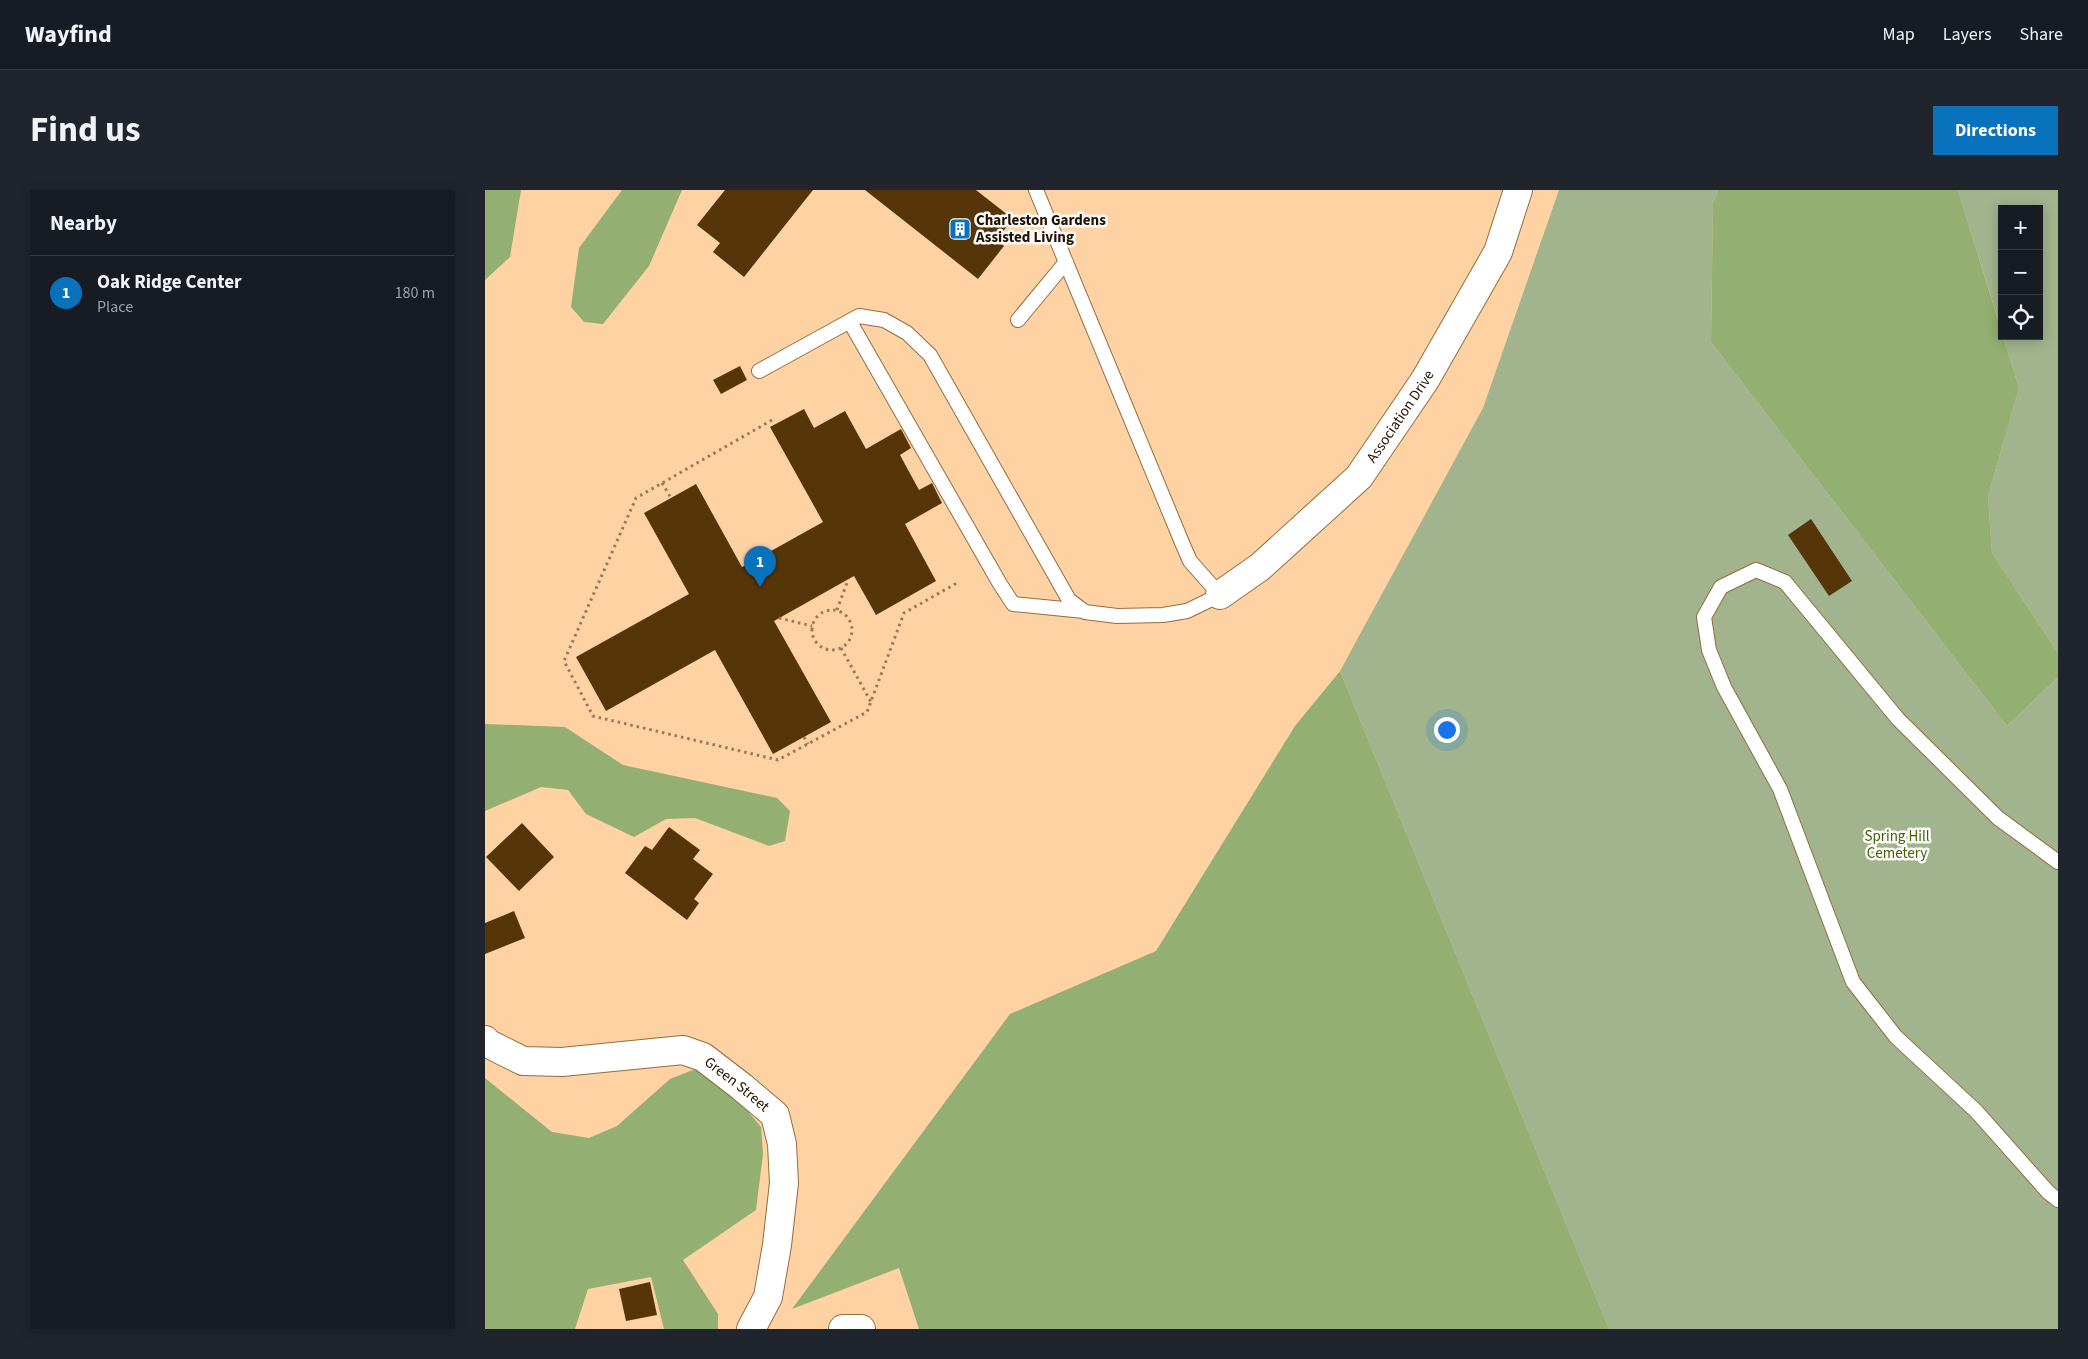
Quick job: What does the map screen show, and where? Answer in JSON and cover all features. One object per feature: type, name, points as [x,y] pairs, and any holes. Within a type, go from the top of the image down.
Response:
[{"type":"street","name":"Association Drive","points":[[1220,595],[1260,567],[1359,477],[1425,380],[1498,252],[1519,190]]},
{"type":"street","name":"Green Street","points":[[485,1040],[489,1044],[523,1061],[562,1062],[683,1050],[703,1057],[775,1115],[782,1144],[784,1183],[768,1297],[751,1329]]},
{"type":"street","points":[[843,1329],[861,1329]]},
{"type":"lane","points":[[850,322],[1013,604],[1117,616],[1163,615],[1187,612],[1220,595],[1190,561],[1036,190]]},
{"type":"lane","points":[[1019,320],[1066,262]]},
{"type":"lane","points":[[759,371],[859,316],[884,320],[907,333],[930,355],[1069,600],[1085,612]]},
{"type":"lane","points":[[2058,862],[1998,818],[1898,719],[1785,582],[1756,570],[1721,587],[1704,617],[1709,650],[1724,687],[1780,789],[1853,982],[1896,1037],[1976,1111],[2048,1192],[2058,1200]]},
{"type":"path","points":[[772,420],[636,498],[564,661],[593,716],[778,760],[867,712],[904,613],[957,583]]},
{"type":"path","points":[[662,483],[671,498]]},
{"type":"path","points":[[837,610],[848,580]]},
{"type":"path","points":[[837,610],[849,619],[852,626],[852,634],[849,641],[841,648],[828,650],[815,641],[813,626],[815,619],[821,613],[837,610]]},
{"type":"path","points":[[779,618],[813,626]]},
{"type":"path","points":[[841,648],[871,702]]},
{"type":"path","points":[[804,737],[808,744]]},
{"type":"green space","points":[[485,190],[521,190],[510,257],[485,280]]},
{"type":"green space","points":[[622,190],[682,190],[649,266],[603,324],[584,322],[571,307],[579,248]]},
{"type":"green space","name":"Spring Hill Cemetery","points":[[1559,190],[1718,190],[1713,203],[1711,342],[2007,726],[2058,677],[2058,1329],[1609,1329],[1340,671],[1483,408]]},
{"type":"green space","points":[[1718,190],[1958,190],[1998,320],[1998,340],[2004,340],[2019,388],[1988,496],[1992,553],[2058,653],[2058,677],[2007,726],[1711,342],[1713,203]]},
{"type":"green space","points":[[1958,190],[2058,190],[2058,653],[1992,553],[1988,496],[2019,388],[2004,340],[2043,340],[2043,205],[1998,205],[1998,319]]},
{"type":"green space","points":[[1340,671],[1609,1329],[919,1329],[899,1268],[792,1309],[1010,1014],[1156,951],[1295,726]]},
{"type":"green space","points":[[485,724],[565,727],[623,765],[777,798],[790,811],[785,841],[769,846],[695,818],[666,819],[634,837],[586,814],[568,790],[541,787],[485,811]]},
{"type":"green space","points":[[708,1064],[761,1127],[763,1154],[756,1210],[683,1260],[718,1314],[718,1329],[664,1329],[651,1277],[588,1289],[575,1329],[485,1329],[485,1078],[552,1132],[589,1138],[617,1126],[670,1079]]},
{"type":"building","points":[[725,190],[813,190],[744,277],[713,252],[720,243],[697,225]]},
{"type":"building","name":"Charleston Gardens Assisted Living","points":[[865,190],[976,190],[1013,219],[996,240],[1004,246],[978,279]]},
{"type":"building","points":[[740,366],[747,380],[721,394],[713,380]]},
{"type":"building","points":[[804,409],[814,428],[845,411],[866,449],[901,429],[911,448],[900,455],[919,490],[932,483],[942,503],[905,524],[936,581],[876,615],[854,576],[774,621],[831,722],[773,754],[715,650],[606,711],[576,657],[689,594],[644,513],[696,484],[742,567],[823,522],[770,427]]},
{"type":"building","points":[[1811,519],[1852,581],[1829,596],[1788,535]]},
{"type":"building","points":[[522,823],[554,857],[519,891],[486,857]]},
{"type":"building","points":[[669,827],[700,850],[693,859],[713,874],[694,899],[699,903],[687,920],[625,873],[645,846],[652,850]]},
{"type":"building","points":[[514,911],[525,938],[485,954],[485,923]]},
{"type":"building","points":[[650,1282],[657,1315],[626,1321],[619,1289]]},
{"type":"place","name":"Charleston Gardens Assisted Living","points":[[960,229]]},
{"type":"place","name":"Oak Ridge Center","points":[[760,587]]}]
